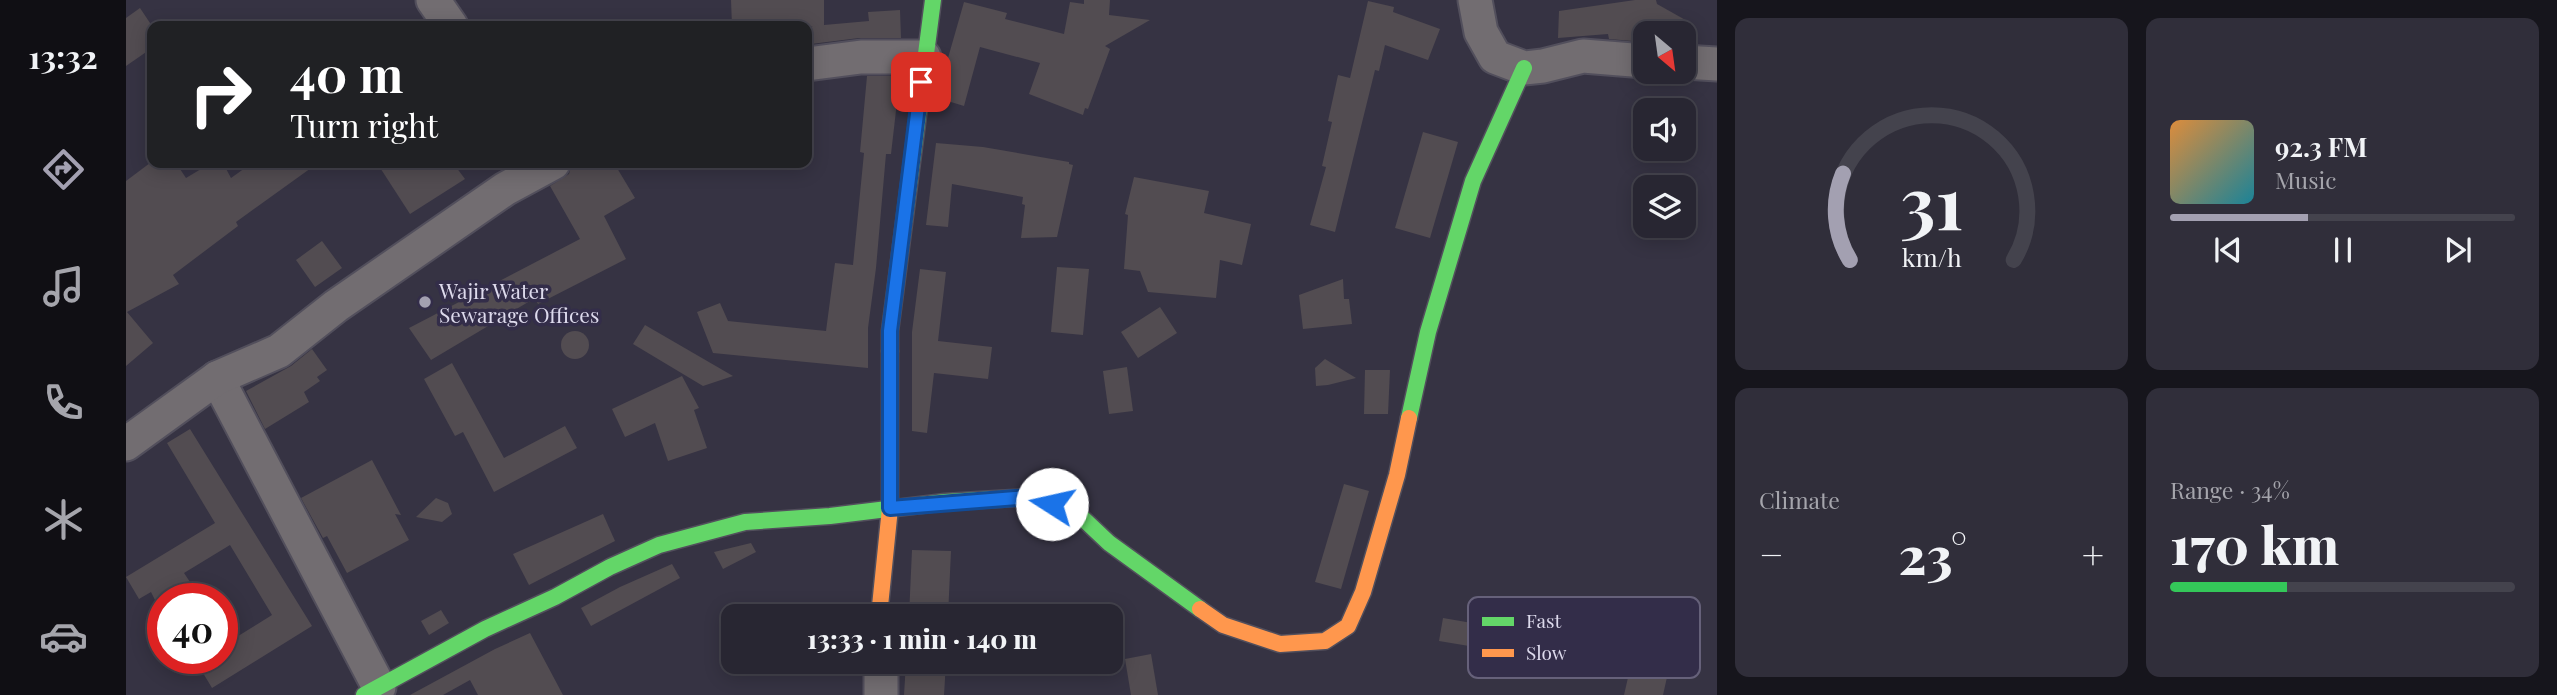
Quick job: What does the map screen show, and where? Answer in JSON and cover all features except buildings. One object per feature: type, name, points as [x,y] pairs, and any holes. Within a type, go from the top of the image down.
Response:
[{"type":"street","points":[[433,0],[447,21]]},
{"type":"street","points":[[880,604],[890,508],[890,331],[933,0]]},
{"type":"street","points":[[1475,0],[1481,32],[1494,57],[1524,68],[1584,56],[1633,60]]},
{"type":"street","points":[[812,63],[861,57],[924,57]]},
{"type":"street","points":[[1696,63],[1717,64]]},
{"type":"street","points":[[217,378],[371,691],[485,629],[659,545],[745,522],[1029,497],[1074,510],[1109,543],[1223,625],[1280,644],[1325,641],[1348,626],[1363,592],[1397,475],[1428,332],[1473,181],[1524,68]]},
{"type":"street","points":[[126,444],[217,378],[279,351],[336,306],[536,168]]},
{"type":"street","points":[[881,674],[881,695]]},
{"type":"traffic: fast","points":[[890,351],[890,331],[933,0]]},
{"type":"traffic: fast","points":[[1409,418],[1428,332],[1473,181],[1524,68]]},
{"type":"traffic: fast","points":[[364,695],[485,629],[555,597],[610,567],[659,545],[745,522],[830,516],[945,502],[1029,497],[1074,510],[1109,543],[1200,609]]},
{"type":"traffic: slow","points":[[880,604],[890,508],[890,351]]},
{"type":"traffic: slow","points":[[1200,609],[1223,625],[1280,644],[1325,641],[1348,626],[1363,592],[1397,475],[1409,418]]},
{"type":"place","name":"Wajir Water Sewarage Offices","points":[[425,302]]},
{"type":"route","points":[[921,82],[890,331],[890,508],[1029,497],[1052,504]]}]
